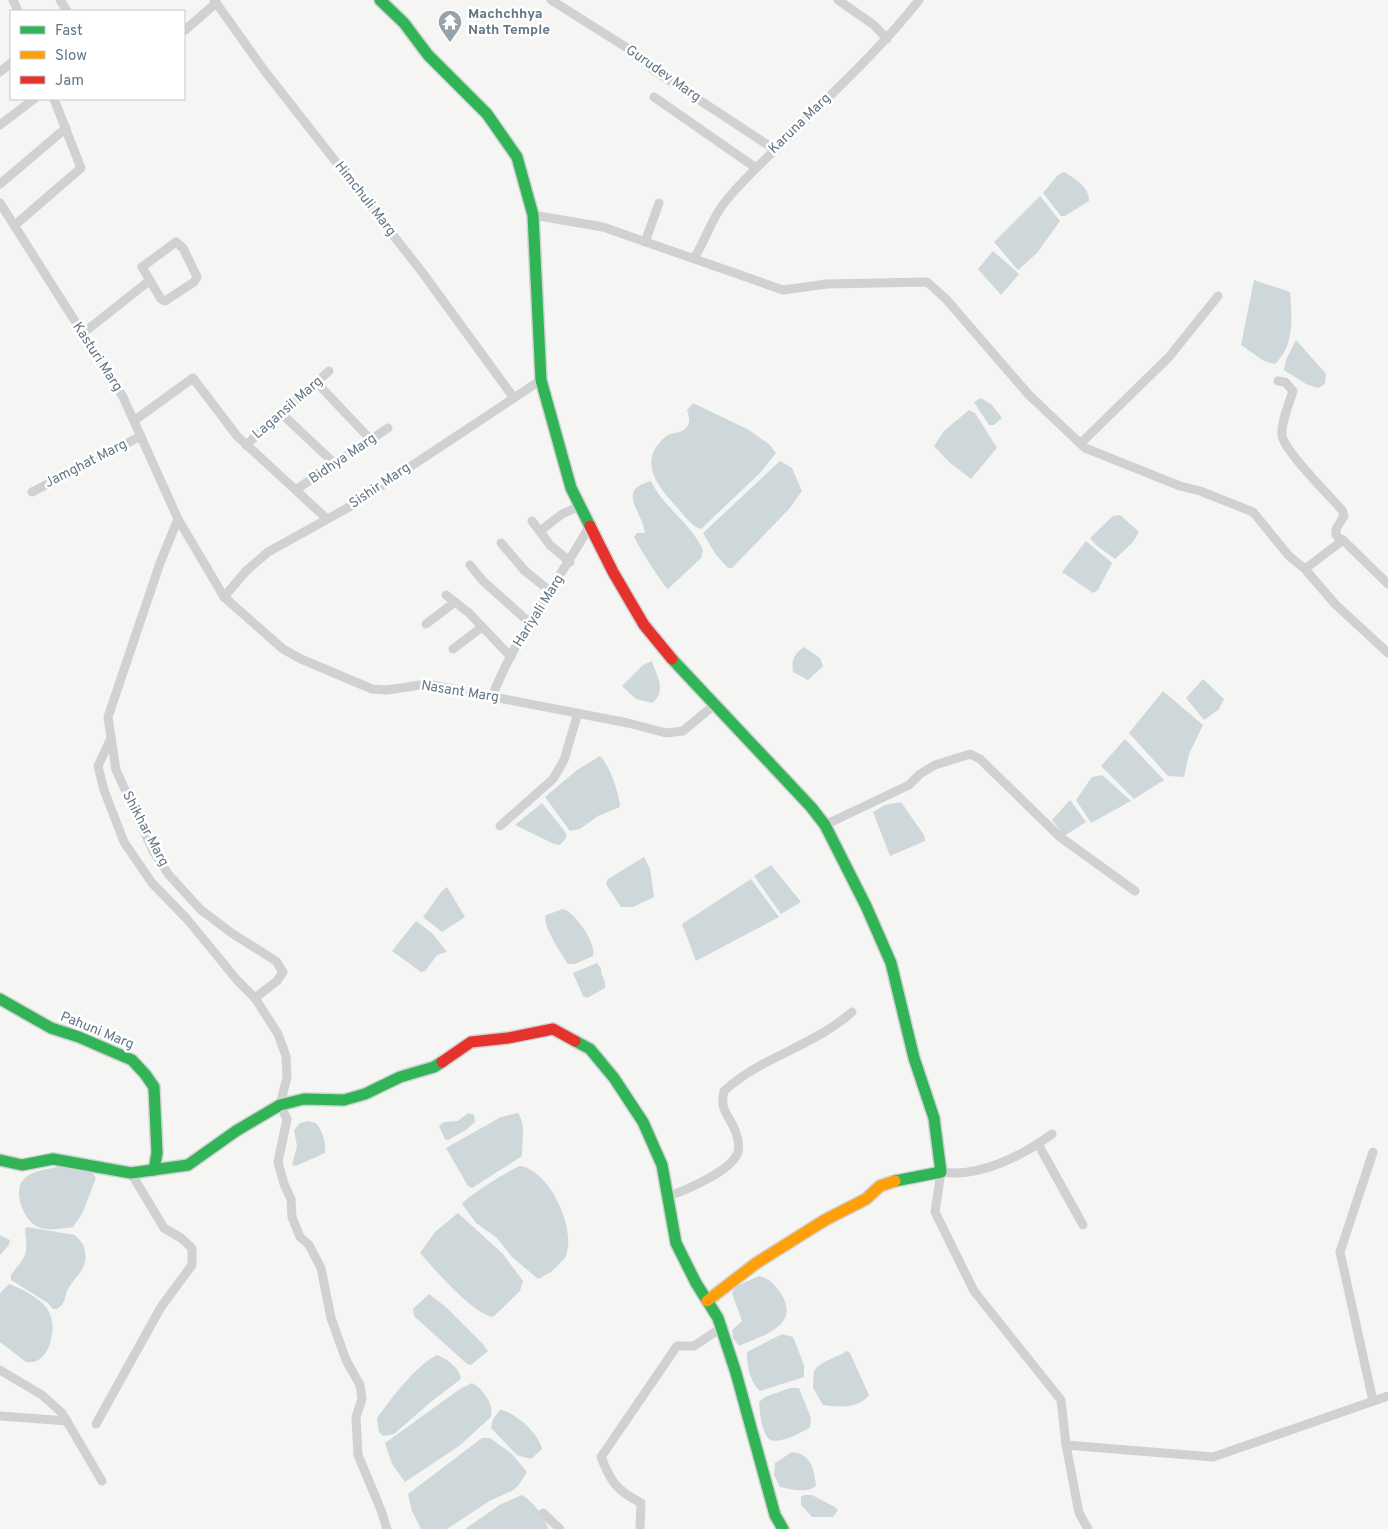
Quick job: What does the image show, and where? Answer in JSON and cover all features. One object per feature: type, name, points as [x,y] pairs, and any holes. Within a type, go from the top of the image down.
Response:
[{"type":"street","points":[[380,0],[404,23],[428,55],[488,114],[517,157],[533,215],[541,380],[571,488],[589,527],[644,625],[713,706],[811,807],[825,824],[866,906],[891,963],[914,1058],[934,1118],[941,1172],[935,1212],[974,1291],[1061,1400],[1066,1445],[1079,1514],[1088,1529]]},
{"type":"street","name":"Gurudev Marg","points":[[551,0],[632,51],[652,69],[774,150]]},
{"type":"street","points":[[838,0],[874,25],[887,39]]},
{"type":"street","name":"Karuna Marg","points":[[694,258],[704,243],[713,218],[726,201],[756,168],[887,39],[919,0]]},
{"type":"street","points":[[185,30],[215,2]]},
{"type":"street","name":"Himchuli Marg","points":[[215,2],[264,70],[422,272],[514,398]]},
{"type":"street","points":[[0,72],[10,64]]},
{"type":"street","points":[[654,97],[756,168]]},
{"type":"street","points":[[0,125],[33,100]]},
{"type":"street","points":[[15,225],[81,168],[54,100]]},
{"type":"street","points":[[0,184],[66,128]]},
{"type":"street","name":"Kasturi Marg","points":[[0,203],[123,397],[178,519]]},
{"type":"street","points":[[645,242],[659,203]]},
{"type":"street","points":[[533,215],[603,227],[784,290],[827,284],[927,282],[951,305],[1029,395],[1085,448],[1252,512],[1289,556],[1306,569],[1335,604],[1388,653]]},
{"type":"street","points":[[176,242],[180,244],[196,272],[194,282],[165,301],[161,299],[149,280],[143,270],[144,264],[176,242]]},
{"type":"street","points":[[82,334],[149,280]]},
{"type":"street","points":[[1081,443],[1169,357],[1218,296]]},
{"type":"street","name":"Lagansil Marg","points":[[246,444],[329,371]]},
{"type":"street","points":[[135,420],[193,378],[246,444],[297,489],[327,519]]},
{"type":"street","name":"Sishir Marg","points":[[224,597],[246,571],[268,552],[327,519],[541,380]]},
{"type":"street","points":[[1278,381],[1285,382],[1293,391],[1282,429],[1282,438],[1290,453],[1342,510],[1344,516],[1336,529],[1336,534],[1388,584]]},
{"type":"street","points":[[317,383],[371,440]]},
{"type":"street","points":[[282,414],[335,464]]},
{"type":"street","name":"Bidhya Marg","points":[[297,489],[388,428]]},
{"type":"street","name":"Jamghat Marg","points":[[32,492],[140,436]]},
{"type":"street","points":[[540,531],[562,514],[580,506]]},
{"type":"street","name":"Nasant Marg","points":[[178,519],[224,597],[258,629],[283,649],[301,659],[372,689],[387,690],[427,684],[578,713],[674,734],[683,731],[713,706]]},
{"type":"street","name":"Shikhar Marg","points":[[178,519],[154,582],[108,717],[116,770],[126,796],[153,851],[169,874],[201,910],[233,934],[276,961],[282,968],[281,976],[255,998]]},
{"type":"street","points":[[532,521],[550,546],[570,562]]},
{"type":"street","name":"Hariyali Marg","points":[[492,697],[530,623],[570,562],[589,527]]},
{"type":"street","points":[[1306,569],[1342,541]]},
{"type":"street","points":[[502,543],[525,571],[550,591]]},
{"type":"street","points":[[470,565],[483,582],[530,623]]},
{"type":"street","points":[[446,595],[482,627],[511,657]]},
{"type":"street","points":[[426,624],[455,602]]},
{"type":"street","points":[[453,649],[482,627]]},
{"type":"street","points":[[500,826],[553,779],[564,760],[578,713]]},
{"type":"street","points":[[111,738],[98,766],[104,790],[124,842],[152,883],[187,919],[237,980],[255,998],[278,1034],[286,1056],[286,1078],[280,1105],[287,1119],[278,1162],[284,1184],[291,1199],[292,1217],[300,1236],[308,1245],[321,1268],[331,1318],[346,1360],[360,1386],[362,1398],[356,1417],[358,1455],[381,1510],[386,1529]]},
{"type":"street","points":[[825,824],[909,784],[920,774],[935,765],[970,754],[980,759],[1060,837],[1135,892]]},
{"type":"street","name":"Pahuni Marg","points":[[0,999],[51,1028],[80,1037],[132,1060],[145,1074],[154,1086],[156,1153],[154,1170]]},
{"type":"street","points":[[668,1196],[684,1191],[730,1165],[738,1154],[739,1146],[733,1126],[726,1117],[722,1103],[724,1091],[754,1070],[823,1033],[852,1012]]},
{"type":"street","points":[[0,1160],[22,1165],[53,1160],[131,1173],[188,1165],[236,1131],[280,1105],[304,1099],[344,1100],[366,1094],[400,1077],[434,1067],[471,1042],[508,1038],[554,1029],[590,1049],[614,1078],[643,1122],[662,1165],[676,1243],[718,1318],[736,1373],[775,1515],[783,1529]]},
{"type":"street","points":[[707,1301],[755,1264],[825,1220],[866,1199],[880,1186],[906,1177],[941,1172],[960,1175],[1002,1162],[1038,1144],[1052,1134]]},
{"type":"street","points":[[1038,1144],[1083,1225]]},
{"type":"street","points":[[1373,1400],[1340,1252],[1374,1152]]},
{"type":"street","points":[[96,1424],[161,1306],[192,1265],[192,1248],[181,1238],[164,1228],[131,1173]]},
{"type":"street","points":[[640,1529],[641,1503],[628,1496],[610,1480],[601,1457],[677,1346],[694,1346],[721,1328]]},
{"type":"street","points":[[0,1370],[42,1394],[62,1413],[102,1481]]},
{"type":"street","points":[[1066,1445],[1213,1457],[1388,1396]]},
{"type":"street","points":[[0,1416],[67,1421]]},
{"type":"street","points":[[543,1513],[560,1529]]},
{"type":"shaded area","points":[[1064,172],[1084,188],[1089,201],[1065,216],[1061,216],[1043,193],[1058,175]]},
{"type":"shaded area","points":[[1040,196],[1060,221],[1037,253],[1018,270],[994,242]]},
{"type":"shaded area","points":[[993,251],[1019,274],[1001,295],[978,269]]},
{"type":"shaded area","points":[[1254,280],[1290,292],[1291,331],[1286,348],[1275,364],[1264,361],[1241,345]]},
{"type":"shaded area","points":[[1296,340],[1326,374],[1325,384],[1318,388],[1306,384],[1284,370],[1286,360]]},
{"type":"shaded area","points":[[981,398],[992,405],[1002,418],[994,425],[989,425],[974,402]]},
{"type":"shaded area","points":[[693,403],[749,430],[770,445],[776,453],[760,473],[701,529],[694,526],[687,519],[662,490],[653,473],[651,464],[657,446],[665,437],[684,430],[688,426],[687,410]]},
{"type":"shaded area","points":[[969,410],[975,413],[997,448],[971,479],[949,462],[934,446],[944,431]]},
{"type":"shaded area","points":[[780,461],[792,468],[802,491],[789,509],[732,568],[728,568],[716,555],[703,533]]},
{"type":"shaded area","points":[[651,481],[662,499],[692,531],[703,550],[701,558],[668,589],[634,537],[637,533],[645,533],[633,496],[635,490],[640,485]]},
{"type":"shaded area","points":[[1120,515],[1139,532],[1133,542],[1115,559],[1096,545],[1090,538],[1113,516]]},
{"type":"shaded area","points":[[1086,541],[1112,563],[1098,590],[1093,593],[1062,572]]},
{"type":"shaded area","points":[[804,647],[820,658],[823,666],[808,680],[793,672],[792,668],[794,658]]},
{"type":"shaded area","points":[[652,661],[660,688],[657,698],[652,703],[636,699],[622,686],[643,665]]},
{"type":"shaded area","points":[[1203,679],[1224,699],[1219,709],[1204,720],[1186,698]]},
{"type":"shaded area","points":[[1163,691],[1203,725],[1189,754],[1184,777],[1168,776],[1129,733]]},
{"type":"shaded area","points":[[1125,739],[1164,780],[1134,799],[1101,766]]},
{"type":"shaded area","points":[[600,756],[613,780],[620,807],[598,816],[580,829],[570,831],[545,797],[577,770]]},
{"type":"shaded area","points":[[1102,775],[1131,801],[1091,823],[1076,800],[1092,777]]},
{"type":"shaded area","points":[[1070,800],[1086,822],[1064,836],[1052,820]]},
{"type":"shaded area","points":[[901,802],[924,835],[925,841],[890,856],[873,812],[885,805]]},
{"type":"shaded area","points":[[542,803],[566,833],[566,838],[560,845],[554,844],[515,825]]},
{"type":"shaded area","points":[[644,857],[650,869],[654,897],[633,907],[621,907],[606,884],[608,879]]},
{"type":"shaded area","points":[[771,865],[801,902],[781,914],[754,876]]},
{"type":"shaded area","points":[[751,879],[779,917],[696,961],[682,924]]},
{"type":"shaded area","points":[[447,887],[465,917],[442,932],[423,917]]},
{"type":"shaded area","points":[[563,909],[568,911],[579,922],[592,944],[593,956],[575,964],[568,964],[546,925],[546,915]]},
{"type":"shaded area","points":[[416,921],[432,933],[447,952],[437,955],[425,971],[421,972],[392,951]]},
{"type":"shaded area","points":[[597,963],[601,968],[605,988],[587,998],[583,996],[573,973]]},
{"type":"shaded area","points":[[468,1113],[474,1115],[475,1122],[466,1130],[448,1140],[445,1139],[439,1126],[444,1122],[458,1121]]},
{"type":"shaded area","points":[[518,1113],[523,1128],[522,1156],[472,1188],[468,1186],[446,1148],[501,1117]]},
{"type":"shaded area","points":[[308,1121],[316,1123],[324,1137],[325,1153],[296,1166],[292,1165],[297,1146],[294,1130],[300,1123]]},
{"type":"shaded area","points":[[69,1165],[92,1172],[96,1178],[82,1214],[73,1227],[51,1229],[38,1227],[28,1218],[21,1205],[19,1190],[21,1183],[25,1178],[34,1173]]},
{"type":"shaded area","points":[[520,1166],[531,1170],[542,1178],[551,1190],[559,1203],[568,1233],[568,1246],[565,1258],[551,1272],[538,1279],[512,1257],[497,1238],[476,1223],[462,1204],[490,1183]]},
{"type":"shaded area","points":[[458,1213],[503,1254],[523,1281],[520,1291],[493,1317],[475,1308],[465,1300],[420,1253],[435,1232]]},
{"type":"shaded area","points":[[27,1227],[75,1235],[83,1244],[85,1259],[82,1269],[68,1289],[63,1303],[57,1309],[53,1309],[48,1303],[11,1280],[11,1275],[25,1255],[25,1229]]},
{"type":"shaded area","points":[[0,1235],[10,1240],[9,1245],[0,1255]]},
{"type":"shaded area","points":[[759,1276],[766,1278],[776,1286],[786,1304],[786,1313],[783,1321],[776,1328],[739,1346],[733,1338],[732,1330],[742,1321],[732,1293],[735,1287]]},
{"type":"shaded area","points":[[9,1284],[38,1300],[50,1314],[52,1338],[46,1353],[34,1362],[26,1362],[0,1342],[0,1293]]},
{"type":"shaded area","points":[[429,1294],[447,1308],[488,1351],[471,1365],[467,1364],[414,1316],[413,1309]]},
{"type":"shaded area","points":[[782,1334],[793,1337],[804,1365],[804,1377],[760,1391],[754,1384],[750,1373],[747,1352]]},
{"type":"shaded area","points":[[847,1351],[850,1353],[869,1395],[865,1400],[854,1405],[823,1405],[813,1388],[814,1371],[825,1362]]},
{"type":"shaded area","points":[[437,1355],[452,1364],[458,1371],[461,1379],[394,1434],[383,1436],[379,1432],[377,1418],[412,1374]]},
{"type":"shaded area","points":[[472,1383],[487,1397],[491,1407],[491,1417],[459,1446],[405,1482],[392,1464],[385,1443],[460,1389]]},
{"type":"shaded area","points":[[790,1388],[799,1388],[811,1418],[810,1427],[789,1438],[777,1441],[772,1440],[768,1438],[764,1430],[759,1402],[765,1397]]},
{"type":"shaded area","points":[[500,1410],[506,1411],[519,1419],[531,1430],[540,1443],[542,1449],[531,1459],[517,1455],[491,1428],[493,1419]]},
{"type":"shaded area","points":[[482,1438],[490,1438],[512,1454],[527,1472],[518,1486],[512,1491],[491,1500],[447,1529],[421,1529],[412,1511],[408,1494]]},
{"type":"shaded area","points":[[792,1452],[803,1456],[810,1463],[813,1468],[816,1486],[808,1490],[780,1487],[774,1475],[775,1463]]},
{"type":"shaded area","points":[[522,1495],[538,1510],[549,1529],[465,1529],[501,1504]]},
{"type":"shaded area","points":[[812,1495],[838,1510],[833,1517],[812,1517],[801,1505],[801,1497]]},
{"type":"traffic: fast","points":[[380,0],[404,23],[428,55],[487,114],[517,157],[533,215],[541,380],[571,488],[590,526]]},
{"type":"traffic: fast","points":[[672,659],[811,807],[825,825],[866,906],[891,963],[914,1058],[934,1118],[941,1172],[895,1181]]},
{"type":"traffic: fast","points":[[0,999],[51,1028],[79,1037],[132,1060],[145,1074],[154,1087],[157,1153],[154,1170]]},
{"type":"traffic: fast","points":[[575,1041],[590,1049],[614,1078],[643,1122],[662,1165],[676,1243],[696,1283],[718,1318],[736,1373],[775,1515],[783,1529]]},
{"type":"traffic: fast","points":[[0,1160],[22,1165],[53,1159],[131,1173],[188,1165],[236,1131],[280,1105],[304,1099],[344,1100],[365,1094],[400,1077],[434,1067],[442,1062]]},
{"type":"traffic: slow","points":[[707,1301],[755,1264],[825,1220],[866,1199],[880,1186],[895,1181]]},
{"type":"traffic: jam","points":[[590,526],[613,572],[644,625],[672,659]]},
{"type":"traffic: jam","points":[[442,1062],[471,1042],[508,1038],[553,1029],[575,1041]]},
{"type":"place","name":"Machchhya Nath Temple","points":[[450,43]]}]
